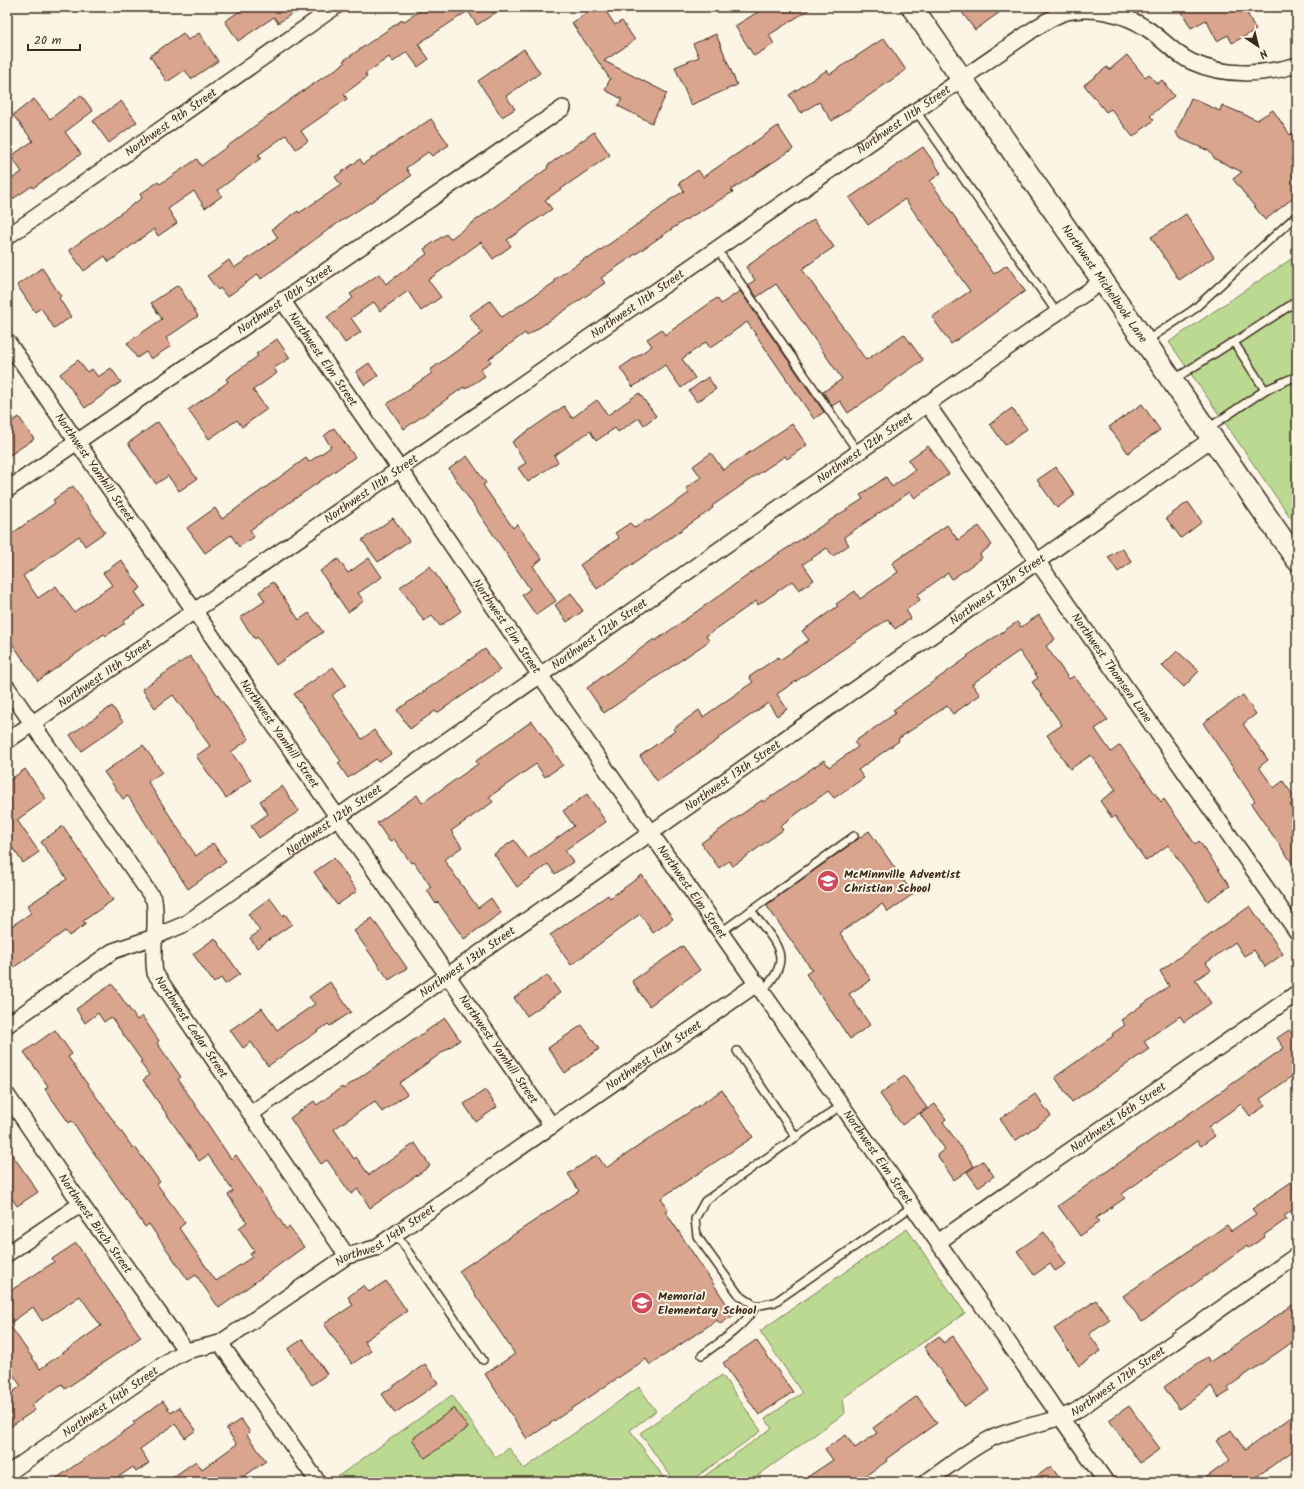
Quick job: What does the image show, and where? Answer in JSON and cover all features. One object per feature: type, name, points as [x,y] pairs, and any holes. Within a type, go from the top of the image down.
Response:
[{"type":"street","name":"Northwest 9th Street","points":[[7,237],[335,7]]},
{"type":"street","name":"Northwest Michelbook Lane","points":[[912,7],[1104,280],[1297,560]]},
{"type":"street","name":"Northwest 11th Street","points":[[7,741],[716,248],[1053,18],[1076,11],[1100,9],[1133,21],[1146,28],[1174,52],[1192,62],[1219,71],[1254,73],[1297,65]]},
{"type":"street","name":"Northwest 10th Street","points":[[7,490],[76,441],[563,108]]},
{"type":"street","name":"Northwest 12th Street","points":[[7,1025],[113,951],[154,937],[185,924],[1104,280]]},
{"type":"street","name":"Northwest Elm Street","points":[[282,300],[540,675],[1106,1482]]},
{"type":"street","name":"Northwest Yamhill Street","points":[[7,341],[552,1126]]},
{"type":"street","name":"Northwest Thomsen Lane","points":[[927,404],[1297,932]]},
{"type":"street","name":"Northwest 13th Street","points":[[252,1113],[1037,561],[1210,434]]},
{"type":"street","name":"Northwest Cedar Street","points":[[7,687],[154,900],[156,914],[153,959],[156,973],[252,1113],[347,1256]]},
{"type":"street","name":"Northwest 14th Street","points":[[7,1474],[174,1357],[186,1351],[220,1343],[347,1256],[375,1248],[552,1126],[760,987]]},
{"type":"street","name":"Northwest 16th Street","points":[[938,1242],[1297,993]]},
{"type":"street","name":"Northwest Birch Street","points":[[7,1096],[81,1204],[186,1351]]},
{"type":"street","points":[[7,1254],[81,1204]]},
{"type":"street","name":"Northwest 17th Street","points":[[926,1482],[990,1439],[1016,1430],[1061,1418],[1076,1411],[1297,1255]]},
{"type":"street","points":[[220,1343],[313,1480]]},
{"type":"lane","points":[[916,111],[1057,313]]},
{"type":"lane","points":[[1146,341],[1193,310],[1297,215]]},
{"type":"lane","points":[[716,248],[858,452]]},
{"type":"lane","points":[[1173,380],[1297,301]]},
{"type":"lane","points":[[1232,343],[1264,391]]},
{"type":"lane","points":[[1210,434],[1264,391],[1297,376]]},
{"type":"lane","points":[[721,932],[854,836]]},
{"type":"lane","points":[[751,910],[781,954],[780,969],[772,981],[760,987]]},
{"type":"lane","points":[[736,1051],[796,1137]]},
{"type":"lane","points":[[842,1105],[705,1201],[695,1219],[698,1236],[739,1295],[756,1306],[775,1302],[913,1206]]},
{"type":"lane","points":[[396,1234],[483,1360]]},
{"type":"lane","points":[[702,1355],[734,1332],[748,1319],[756,1306]]},
{"type":"green space","points":[[1297,255],[1297,527],[1169,342]]},
{"type":"green space","points":[[907,1229],[965,1313],[843,1398],[845,1413],[749,1482],[696,1482],[772,1428],[765,1419],[802,1393],[760,1331]]},
{"type":"green space","points":[[722,1375],[761,1431],[689,1482],[675,1482],[640,1433]]},
{"type":"green space","points":[[639,1387],[656,1411],[630,1430],[667,1482],[340,1482],[337,1477],[452,1395],[496,1458],[509,1448],[524,1469]]},
{"type":"building","points":[[246,7],[302,7],[278,23],[274,17],[238,41],[225,21]]},
{"type":"building","points":[[426,7],[504,7],[477,25],[468,11],[418,44],[429,59],[418,67],[407,52],[393,62],[389,57],[365,74],[367,77],[344,94],[347,99],[301,131],[308,141],[296,149],[286,135],[258,155],[261,158],[218,190],[222,196],[205,208],[194,191],[168,209],[177,223],[158,236],[154,229],[109,262],[105,256],[84,271],[69,250],[142,198],[140,194],[158,182],[160,184],[197,159],[201,166],[291,99],[345,63],[343,61],[402,20],[403,22]]},
{"type":"building","points":[[595,7],[603,7],[615,25],[622,21],[635,40],[604,61],[667,93],[652,123],[618,106],[622,99],[605,90],[610,79],[572,23]]},
{"type":"building","points":[[766,7],[813,7],[769,35],[774,44],[754,56],[735,26]]},
{"type":"building","points":[[958,7],[1007,7],[975,30]]},
{"type":"building","points":[[1179,7],[1244,7],[1256,30],[1232,43],[1228,35],[1217,41],[1206,20],[1191,28]]},
{"type":"building","points":[[183,33],[188,40],[199,33],[218,61],[191,79],[185,70],[167,82],[150,56]]},
{"type":"building","points":[[716,34],[737,85],[691,105],[675,67],[699,57],[693,44]]},
{"type":"building","points":[[884,38],[906,70],[832,121],[819,102],[801,113],[789,95],[827,70],[830,74]]},
{"type":"building","points":[[524,49],[540,73],[506,96],[515,109],[502,117],[478,81]]},
{"type":"building","points":[[1127,55],[1145,77],[1149,74],[1157,84],[1162,80],[1174,96],[1150,116],[1154,120],[1133,137],[1111,109],[1106,112],[1084,85],[1107,67],[1109,70]]},
{"type":"building","points":[[81,95],[93,111],[65,132],[81,154],[33,188],[32,186],[7,203],[7,182],[22,172],[11,156],[33,141],[13,115],[34,99],[50,119]]},
{"type":"building","points":[[1191,98],[1220,111],[1222,105],[1257,120],[1273,110],[1290,135],[1297,129],[1297,195],[1265,220],[1233,179],[1242,172],[1215,159],[1209,151],[1179,138],[1176,132]]},
{"type":"building","points":[[121,101],[137,122],[109,143],[93,121]]},
{"type":"building","points":[[431,119],[449,145],[432,156],[428,152],[406,168],[411,176],[332,227],[261,279],[258,274],[227,297],[220,288],[218,290],[207,276],[229,260],[234,268],[278,238],[272,229],[341,185],[335,177],[360,159],[363,164]]},
{"type":"building","points":[[778,126],[793,149],[731,190],[733,192],[682,222],[601,278],[605,283],[527,336],[525,333],[489,359],[491,362],[480,369],[485,376],[465,389],[464,387],[404,429],[387,404],[432,373],[430,370],[482,333],[469,315],[490,301],[502,317],[555,282],[554,280],[587,257],[588,259],[684,191],[679,183],[698,170],[703,177]]},
{"type":"building","points":[[594,132],[610,155],[545,200],[552,209],[507,240],[511,246],[493,259],[481,242],[428,280],[441,297],[421,311],[408,291],[380,311],[374,302],[351,318],[361,332],[345,343],[327,317],[353,298],[350,294],[379,274],[386,284],[427,254],[424,249],[446,234],[450,239],[548,168],[547,166]]},
{"type":"building","points":[[923,147],[941,173],[930,181],[994,274],[1007,265],[1025,291],[951,344],[932,317],[970,291],[905,199],[868,225],[849,198]]},
{"type":"building","points":[[1186,214],[1214,257],[1179,280],[1151,237]]},
{"type":"building","points":[[814,219],[834,247],[802,269],[866,360],[904,334],[923,360],[848,413],[840,401],[832,406],[823,392],[842,379],[776,284],[757,297],[748,285],[755,280],[746,267]]},
{"type":"building","points":[[42,268],[61,296],[59,298],[71,317],[54,328],[41,308],[35,312],[17,285]]},
{"type":"building","points":[[178,285],[198,316],[166,338],[171,346],[151,359],[146,352],[137,358],[127,343],[162,319],[151,303]]},
{"type":"building","points":[[740,291],[824,412],[814,419],[747,322],[710,348],[706,342],[682,359],[695,378],[681,388],[665,365],[633,387],[620,368],[652,346],[647,339],[662,329],[665,335],[717,298],[721,304]]},
{"type":"building","points":[[277,339],[290,358],[274,368],[277,373],[253,390],[267,409],[242,427],[237,420],[209,439],[188,410],[228,382],[226,379],[258,356],[256,354]]},
{"type":"building","points":[[78,360],[87,372],[92,369],[98,377],[111,368],[121,382],[85,408],[60,374]]},
{"type":"building","points":[[369,363],[378,376],[365,385],[356,372]]},
{"type":"building","points":[[708,377],[716,389],[697,402],[689,391]]},
{"type":"building","points":[[639,393],[656,416],[644,425],[639,418],[618,432],[615,428],[596,441],[590,431],[554,456],[558,462],[528,482],[518,468],[526,463],[512,442],[564,406],[572,418],[597,400],[608,415]]},
{"type":"building","points":[[1142,404],[1160,430],[1128,453],[1109,427]]},
{"type":"building","points":[[1012,408],[1027,429],[1005,445],[990,424]]},
{"type":"building","points":[[19,417],[34,439],[7,457],[7,425]]},
{"type":"building","points":[[158,422],[197,479],[179,491],[168,476],[156,484],[128,443]]},
{"type":"building","points":[[792,424],[807,445],[787,459],[785,456],[748,481],[712,506],[713,508],[597,589],[580,565],[619,538],[615,533],[630,523],[635,528],[647,519],[649,521],[689,493],[686,488],[701,477],[693,466],[711,453],[723,470]]},
{"type":"building","points":[[334,428],[355,457],[250,530],[254,537],[239,547],[231,535],[205,553],[187,528],[215,508],[222,519],[306,458],[309,462],[331,447],[324,436]]},
{"type":"building","points":[[928,446],[949,474],[915,498],[910,492],[844,537],[849,545],[833,556],[827,548],[803,564],[814,580],[799,590],[792,581],[758,605],[756,601],[706,636],[709,641],[604,713],[587,688],[654,639],[655,641],[775,556],[863,499],[860,495],[886,477],[892,487],[915,470],[908,460]]},
{"type":"building","points":[[467,456],[486,483],[483,485],[513,528],[517,524],[542,559],[533,566],[556,601],[536,615],[522,595],[530,589],[449,469]]},
{"type":"building","points":[[1056,467],[1075,495],[1057,508],[1037,480]]},
{"type":"building","points":[[73,486],[105,532],[85,546],[79,536],[23,576],[38,598],[56,586],[74,612],[112,585],[103,573],[121,560],[141,588],[135,592],[145,606],[123,621],[125,623],[106,636],[104,634],[38,681],[7,636],[7,537],[55,503],[53,500]]},
{"type":"building","points":[[1188,502],[1202,522],[1181,538],[1166,518]]},
{"type":"building","points":[[393,518],[409,541],[378,562],[362,540]]},
{"type":"building","points":[[947,525],[958,540],[979,526],[992,545],[980,554],[982,558],[952,579],[948,573],[917,595],[920,600],[906,610],[911,618],[895,629],[888,619],[777,694],[787,709],[777,716],[768,703],[718,738],[719,739],[657,781],[640,756],[675,731],[673,729],[699,710],[703,717],[753,682],[749,677],[778,657],[780,660],[809,640],[802,631],[838,606],[836,604],[855,591],[860,599],[898,572],[892,563]]},
{"type":"building","points":[[1122,548],[1132,562],[1118,572],[1108,557]]},
{"type":"building","points":[[369,558],[382,577],[358,593],[364,601],[348,612],[320,571],[338,559],[348,573]]},
{"type":"building","points":[[430,566],[461,611],[440,626],[432,616],[424,621],[400,587]]},
{"type":"building","points":[[273,582],[299,620],[309,613],[323,632],[276,665],[257,637],[255,639],[240,618],[265,601],[259,592]]},
{"type":"building","points":[[571,593],[583,611],[567,622],[555,605]]},
{"type":"building","points":[[1039,615],[1055,639],[1046,646],[1069,679],[1074,676],[1108,720],[1095,729],[1111,752],[1120,745],[1161,802],[1164,799],[1195,844],[1199,841],[1230,886],[1208,901],[1168,845],[1146,861],[1115,816],[1112,818],[1100,801],[1116,790],[1091,755],[1070,769],[1047,735],[1062,725],[1032,682],[1038,678],[1019,651],[972,684],[980,695],[953,714],[947,706],[898,739],[899,741],[858,770],[864,778],[834,798],[828,791],[780,826],[783,830],[733,866],[729,861],[719,868],[701,843],[762,800],[763,802],[824,760],[829,767],[858,747],[854,742],[896,713],[893,710],[968,657],[967,656],[1017,622],[1021,627]]},
{"type":"building","points":[[485,649],[500,670],[437,713],[435,711],[410,729],[397,710]]},
{"type":"building","points":[[1177,651],[1199,671],[1184,687],[1162,666]]},
{"type":"building","points":[[190,656],[249,739],[231,752],[251,780],[226,798],[196,756],[210,746],[173,695],[155,708],[142,689]]},
{"type":"building","points":[[333,667],[346,685],[332,695],[362,739],[374,730],[391,754],[379,762],[376,759],[348,778],[338,763],[341,761],[294,694]]},
{"type":"building","points":[[1243,695],[1256,714],[1243,724],[1268,760],[1259,767],[1274,788],[1283,781],[1296,800],[1290,805],[1297,815],[1297,870],[1251,804],[1255,801],[1203,723]]},
{"type":"building","points":[[112,706],[123,722],[81,751],[70,735]]},
{"type":"building","points":[[532,721],[563,765],[545,777],[536,764],[489,797],[493,802],[451,831],[462,847],[444,860],[478,908],[491,898],[501,913],[464,939],[438,902],[436,904],[427,890],[431,887],[414,862],[411,863],[394,839],[390,842],[377,823],[417,795],[422,803],[478,764],[476,761]]},
{"type":"building","points":[[143,745],[162,772],[148,782],[196,856],[213,843],[226,862],[188,889],[128,796],[123,799],[104,772]]},
{"type":"building","points":[[25,769],[46,799],[17,820],[39,852],[23,863],[7,840],[7,782]]},
{"type":"building","points":[[282,786],[299,811],[259,838],[251,826],[268,814],[260,801]]},
{"type":"building","points":[[587,794],[606,822],[565,850],[573,862],[555,874],[548,864],[517,887],[494,854],[514,840],[528,859],[574,826],[563,811]]},
{"type":"building","points":[[63,826],[113,900],[83,921],[86,924],[69,936],[65,931],[13,968],[7,960],[7,929],[31,913],[27,906],[67,879],[41,842]]},
{"type":"building","points":[[869,831],[913,894],[888,912],[882,904],[840,933],[871,980],[849,994],[870,1025],[850,1039],[806,974],[812,970],[766,905]]},
{"type":"building","points":[[334,858],[357,891],[337,905],[314,872]]},
{"type":"building","points":[[642,875],[673,919],[653,933],[640,914],[571,965],[550,935],[608,895],[610,898]]},
{"type":"building","points":[[270,898],[283,916],[285,914],[292,924],[257,948],[250,938],[260,931],[248,914]]},
{"type":"building","points":[[1250,906],[1283,954],[1265,967],[1254,950],[1244,956],[1235,942],[1206,963],[1211,970],[1195,980],[1211,1003],[1184,1022],[1180,1016],[1144,1041],[1149,1049],[1072,1102],[1055,1077],[1113,1036],[1112,1034],[1125,1025],[1121,1020],[1169,986],[1160,971]]},
{"type":"building","points":[[372,918],[407,968],[389,980],[354,931]]},
{"type":"building","points":[[215,938],[240,974],[225,984],[221,978],[214,983],[193,954]]},
{"type":"building","points":[[683,946],[700,970],[649,1006],[632,981]]},
{"type":"building","points":[[547,975],[560,993],[527,1016],[514,998]]},
{"type":"building","points":[[330,982],[351,1012],[330,1026],[328,1024],[268,1066],[251,1042],[243,1048],[230,1030],[262,1008],[277,1030],[315,1004],[309,997]]},
{"type":"building","points":[[112,984],[137,1020],[142,1016],[159,1041],[157,1043],[181,1077],[178,1079],[231,1159],[236,1155],[286,1229],[289,1227],[304,1247],[219,1308],[196,1275],[188,1280],[149,1224],[145,1227],[72,1121],[69,1123],[45,1089],[48,1086],[24,1052],[55,1030],[72,1054],[68,1057],[133,1148],[135,1147],[160,1182],[157,1184],[185,1223],[179,1228],[216,1281],[252,1257],[250,1254],[254,1251],[239,1228],[247,1222],[228,1195],[233,1191],[208,1155],[199,1161],[143,1080],[149,1075],[140,1062],[142,1061],[111,1017],[104,1022],[98,1013],[85,1023],[76,1009]]},
{"type":"building","points":[[445,1018],[460,1040],[399,1083],[407,1094],[382,1112],[375,1101],[334,1129],[354,1159],[356,1157],[369,1175],[415,1143],[430,1166],[370,1208],[358,1189],[351,1194],[327,1160],[321,1164],[290,1118],[314,1101],[317,1105],[342,1087],[343,1089]]},
{"type":"building","points":[[582,1025],[599,1049],[565,1073],[548,1048]]},
{"type":"building","points":[[1289,1030],[1297,1039],[1297,1073],[1260,1099],[1265,1106],[1250,1116],[1241,1104],[1208,1127],[1215,1136],[1201,1146],[1197,1141],[1122,1194],[1125,1198],[1096,1218],[1099,1222],[1080,1236],[1058,1206],[1284,1048],[1277,1038]]},
{"type":"building","points":[[904,1076],[927,1108],[902,1125],[880,1094]]},
{"type":"building","points":[[485,1090],[497,1107],[476,1122],[464,1104]]},
{"type":"building","points":[[722,1090],[753,1137],[661,1198],[668,1209],[665,1211],[734,1315],[720,1324],[717,1320],[650,1365],[646,1359],[527,1439],[485,1374],[515,1354],[459,1271],[579,1191],[568,1174],[597,1155],[606,1168]]},
{"type":"building","points":[[1035,1094],[1051,1116],[1015,1141],[1000,1119]]},
{"type":"building","points":[[935,1104],[946,1119],[943,1122],[974,1166],[954,1180],[937,1155],[945,1149],[920,1114]]},
{"type":"building","points":[[7,1147],[38,1192],[17,1206],[7,1191]]},
{"type":"building","points":[[983,1161],[994,1176],[978,1187],[967,1172]]},
{"type":"building","points":[[1297,1178],[1297,1207],[1284,1216],[1287,1219],[1264,1235],[1265,1237],[1248,1248],[1247,1246],[1142,1322],[1123,1296],[1227,1225],[1231,1231],[1256,1214],[1252,1209]]},
{"type":"building","points":[[1044,1232],[1066,1264],[1055,1271],[1050,1264],[1034,1275],[1017,1251]]},
{"type":"building","points":[[76,1243],[141,1337],[65,1389],[62,1384],[31,1405],[35,1410],[7,1429],[7,1396],[21,1386],[7,1366],[7,1293],[54,1262],[52,1259]],"holes":[[[80,1296],[101,1326],[40,1369],[9,1324],[33,1307],[42,1321]]]},
{"type":"building","points":[[386,1281],[407,1311],[364,1341],[371,1351],[352,1364],[324,1324],[353,1305],[348,1297],[364,1285],[369,1292]]},
{"type":"building","points":[[1096,1300],[1110,1320],[1089,1334],[1101,1351],[1079,1366],[1054,1329]]},
{"type":"building","points":[[1297,1302],[1297,1339],[1228,1387],[1230,1391],[1219,1398],[1211,1386],[1179,1409],[1164,1387],[1207,1357],[1210,1362]]},
{"type":"building","points":[[939,1336],[943,1343],[953,1336],[990,1390],[965,1407],[924,1347]]},
{"type":"building","points":[[303,1339],[327,1374],[312,1385],[288,1349]]},
{"type":"building","points":[[756,1340],[793,1392],[759,1415],[723,1363]]},
{"type":"building","points":[[425,1364],[438,1383],[395,1413],[382,1394]]},
{"type":"building","points":[[917,1396],[937,1423],[886,1459],[887,1461],[856,1482],[800,1482],[833,1460],[825,1449],[846,1435],[855,1448],[877,1433],[873,1428]]},
{"type":"building","points":[[163,1401],[171,1413],[179,1407],[196,1430],[185,1438],[175,1424],[140,1449],[149,1463],[136,1472],[133,1467],[111,1482],[51,1482],[135,1424],[133,1422]]},
{"type":"building","points":[[1129,1406],[1160,1449],[1140,1463],[1109,1420]]},
{"type":"building","points":[[454,1408],[468,1428],[425,1458],[412,1439]]},
{"type":"building","points":[[1297,1413],[1297,1448],[1249,1482],[1200,1482],[1230,1460],[1216,1441],[1231,1430],[1245,1450]]},
{"type":"building","points":[[241,1419],[250,1432],[247,1435],[266,1461],[243,1477],[241,1475],[231,1482],[166,1482],[196,1461],[202,1469],[237,1444],[226,1429]]},
{"type":"building","points":[[1051,1466],[1062,1482],[1029,1482]]},
{"type":"place","name":"McMinnville Adventist Christian School","points":[[828,881]]},
{"type":"place","name":"Memorial Elementary School","points":[[642,1303]]}]
